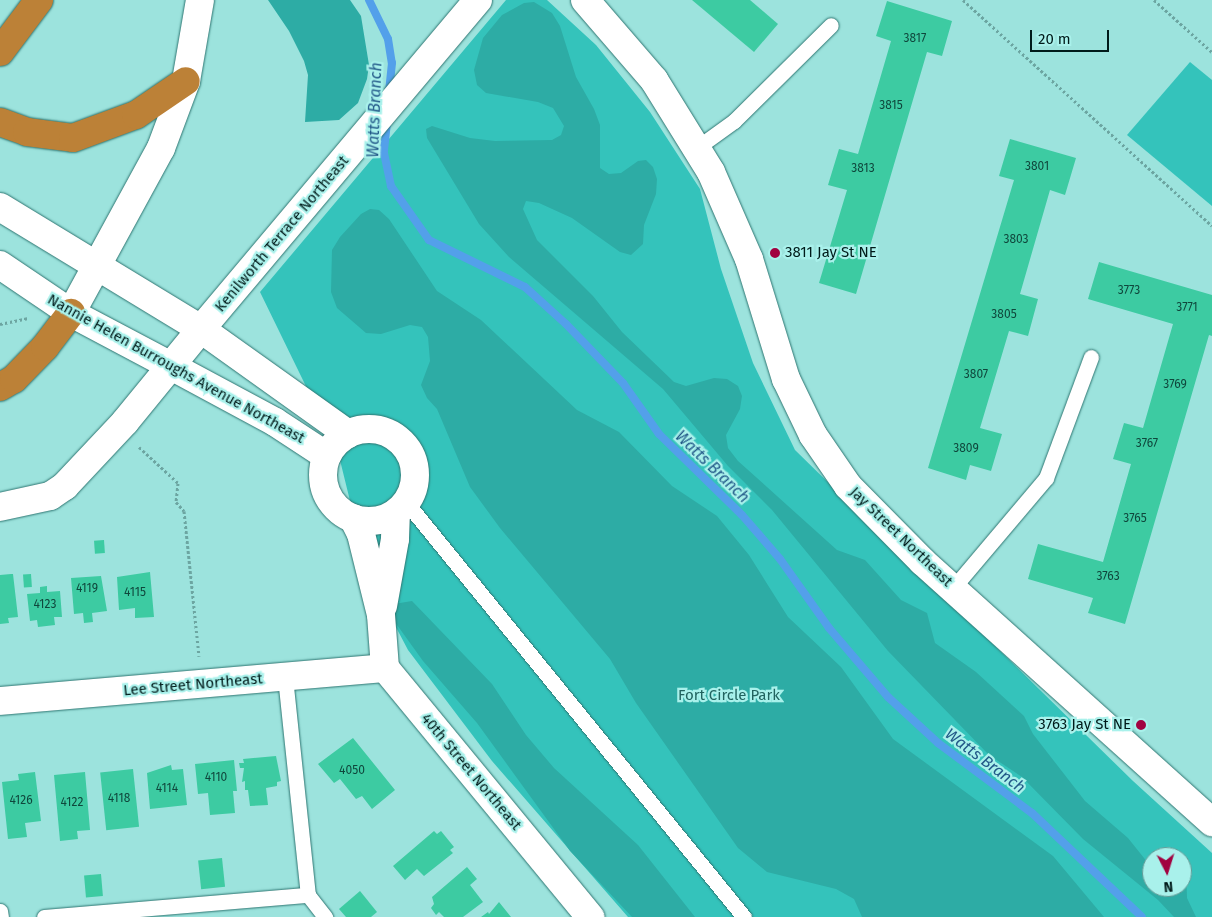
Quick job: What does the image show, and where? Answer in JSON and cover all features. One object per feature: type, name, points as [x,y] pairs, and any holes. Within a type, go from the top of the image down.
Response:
[{"type":"highway","points":[[0,52],[39,0]]},
{"type":"highway","points":[[0,122],[27,132],[73,138],[136,115],[186,81]]},
{"type":"highway","points":[[0,388],[14,379],[45,348],[71,313]]},
{"type":"street","points":[[71,313],[160,148],[186,81],[200,0]]},
{"type":"street","name":"Kenilworth Terrace Northeast","points":[[0,507],[42,498],[65,486],[125,422],[478,0]]},
{"type":"street","name":"Jay Street Northeast","points":[[585,0],[654,80],[698,147],[738,229],[786,379],[813,435],[869,510],[1212,822]]},
{"type":"street","name":"Nannie Helen Burroughs Avenue Northeast","points":[[0,207],[201,330],[348,434]]},
{"type":"street","name":"Nannie Helen Burroughs Avenue Northeast","points":[[0,265],[71,313],[274,422],[327,456]]},
{"type":"street","points":[[381,615],[401,507],[413,489],[415,474],[412,459],[404,446],[393,436],[379,430],[363,430],[348,434],[327,456],[323,471],[327,493],[340,511],[352,518],[362,534],[381,615],[385,668]]},
{"type":"street","points":[[352,518],[382,519],[401,507]]},
{"type":"street","name":"Lee Street Northeast","points":[[0,702],[385,668]]},
{"type":"street","name":"40th Street Northeast","points":[[385,668],[590,917]]},
{"type":"lane","points":[[698,147],[734,121],[831,25]]},
{"type":"lane","points":[[953,588],[1046,478],[1091,358]]},
{"type":"lane","points":[[401,507],[744,917]]},
{"type":"lane","points":[[285,677],[308,895],[325,917]]},
{"type":"lane","points":[[44,917],[308,895]]},
{"type":"lane","points":[[0,911],[0,917]]},
{"type":"path","points":[[963,0],[1212,226]]},
{"type":"path","points":[[1154,0],[1212,52]]},
{"type":"path","points":[[0,324],[28,318]]},
{"type":"path","points":[[138,446],[178,483],[176,502],[184,511],[202,684]]},
{"type":"green space","points":[[268,0],[350,0],[361,16],[369,65],[367,79],[358,103],[339,120],[305,122],[308,75],[304,61],[289,31]]},
{"type":"green space","name":"Fort Circle Park","points":[[506,0],[547,0],[596,45],[650,112],[700,189],[721,269],[753,363],[795,450],[1133,781],[1212,853],[1212,917],[628,917],[492,761],[408,650],[368,574],[338,452],[260,292]]},
{"type":"green space","points":[[534,2],[552,13],[560,26],[576,77],[594,109],[600,125],[600,168],[609,174],[621,173],[638,161],[646,160],[653,167],[657,179],[656,194],[644,225],[643,244],[631,255],[620,252],[572,218],[539,203],[526,201],[523,209],[537,240],[593,296],[622,332],[674,382],[686,386],[714,378],[727,379],[738,386],[742,396],[740,409],[726,435],[728,448],[738,461],[837,550],[865,560],[901,600],[927,613],[935,643],[976,672],[1024,716],[1033,734],[1085,801],[1128,838],[1142,856],[1142,887],[1083,839],[1022,777],[989,755],[888,651],[772,510],[728,466],[663,389],[509,257],[479,224],[427,138],[426,129],[432,126],[470,138],[495,141],[552,140],[561,135],[564,126],[553,108],[538,102],[486,93],[477,85],[474,70],[483,38],[502,15],[524,3]]},
{"type":"green space","points":[[1190,62],[1212,80],[1212,206],[1127,135]]},
{"type":"green space","points":[[370,209],[379,210],[389,219],[437,291],[481,320],[577,410],[619,432],[672,486],[717,516],[749,555],[788,617],[841,667],[893,739],[1053,856],[1104,917],[862,917],[854,899],[836,889],[767,872],[738,848],[636,703],[610,659],[500,528],[470,487],[437,409],[427,398],[421,385],[430,361],[428,337],[422,327],[410,325],[381,334],[366,333],[337,308],[331,292],[332,250],[340,237],[361,214]]},
{"type":"green space","points":[[412,601],[492,684],[526,735],[554,768],[638,845],[695,917],[632,917],[570,851],[477,723],[423,661],[392,618],[394,604]]},
{"type":"green space","points":[[1154,897],[1187,897],[1196,917],[1174,917]]},
{"type":"building","points":[[692,0],[750,0],[778,24],[754,52]]},
{"type":"building","points":[[887,1],[952,21],[942,56],[927,52],[856,294],[819,283],[847,190],[828,185],[839,149],[858,154],[891,41],[876,36]]},
{"type":"building","points":[[1010,139],[1076,158],[1065,195],[1050,190],[1020,294],[1038,299],[1028,336],[1009,331],[980,428],[1002,434],[991,471],[970,465],[966,480],[928,468],[1014,180],[999,176]]},
{"type":"building","points":[[1099,262],[1212,295],[1212,336],[1209,335],[1125,624],[1088,613],[1093,598],[1028,579],[1038,544],[1103,562],[1131,464],[1113,459],[1124,423],[1143,428],[1173,324],[1088,299]]},
{"type":"building","points":[[104,540],[105,553],[95,554],[94,541]]},
{"type":"building","points":[[150,572],[154,617],[135,618],[135,608],[119,610],[117,577]]},
{"type":"building","points":[[13,574],[18,617],[8,618],[9,623],[0,624],[0,575]]},
{"type":"building","points":[[31,574],[32,587],[24,588],[23,575]]},
{"type":"building","points":[[101,576],[107,611],[92,613],[93,622],[84,623],[83,613],[74,614],[71,578]]},
{"type":"building","points":[[47,586],[47,592],[60,591],[62,617],[54,617],[55,625],[38,627],[37,620],[30,621],[27,594],[40,593],[40,587]]},
{"type":"building","points":[[353,738],[395,790],[372,809],[362,796],[356,799],[340,779],[334,783],[318,764]]},
{"type":"building","points":[[276,756],[281,781],[277,782],[277,786],[266,788],[268,805],[250,806],[248,790],[245,790],[245,781],[242,782],[244,768],[240,768],[239,763],[244,763],[243,759]]},
{"type":"building","points":[[234,760],[237,791],[233,791],[235,813],[210,815],[208,793],[198,794],[195,764]]},
{"type":"building","points":[[171,765],[172,770],[183,769],[187,805],[150,809],[147,773]]},
{"type":"building","points":[[133,769],[139,827],[106,830],[100,772]]},
{"type":"building","points":[[35,772],[41,821],[25,823],[27,837],[8,839],[2,782],[19,780],[18,774]]},
{"type":"building","points":[[85,772],[90,830],[77,831],[78,839],[60,841],[54,775]]},
{"type":"building","points":[[434,831],[437,834],[441,831],[454,847],[450,850],[453,853],[424,876],[417,869],[405,880],[393,866]]},
{"type":"building","points":[[222,858],[225,887],[201,889],[198,861]]},
{"type":"building","points":[[467,867],[477,879],[470,885],[483,902],[463,917],[444,917],[439,912],[436,915],[431,908],[434,904],[432,897]]},
{"type":"building","points":[[101,874],[103,896],[86,897],[84,875]]},
{"type":"building","points":[[360,891],[377,912],[371,917],[346,917],[339,909]]},
{"type":"building","points":[[499,902],[511,917],[481,917],[488,912],[489,914]]},
{"type":"waterway","name":"Watts Branch","points":[[369,0],[388,39],[392,63],[389,93]]},
{"type":"waterway","name":"Watts Branch","points":[[387,122],[384,153],[391,186],[429,240],[525,287],[566,324],[623,383],[659,434],[742,515],[780,559],[829,628],[888,697],[938,743],[1032,813],[1142,917]]},
{"type":"place","name":"3811 Jay St NE","points":[[775,253]]},
{"type":"place","name":"3763 Jay St NE","points":[[1141,725]]}]
